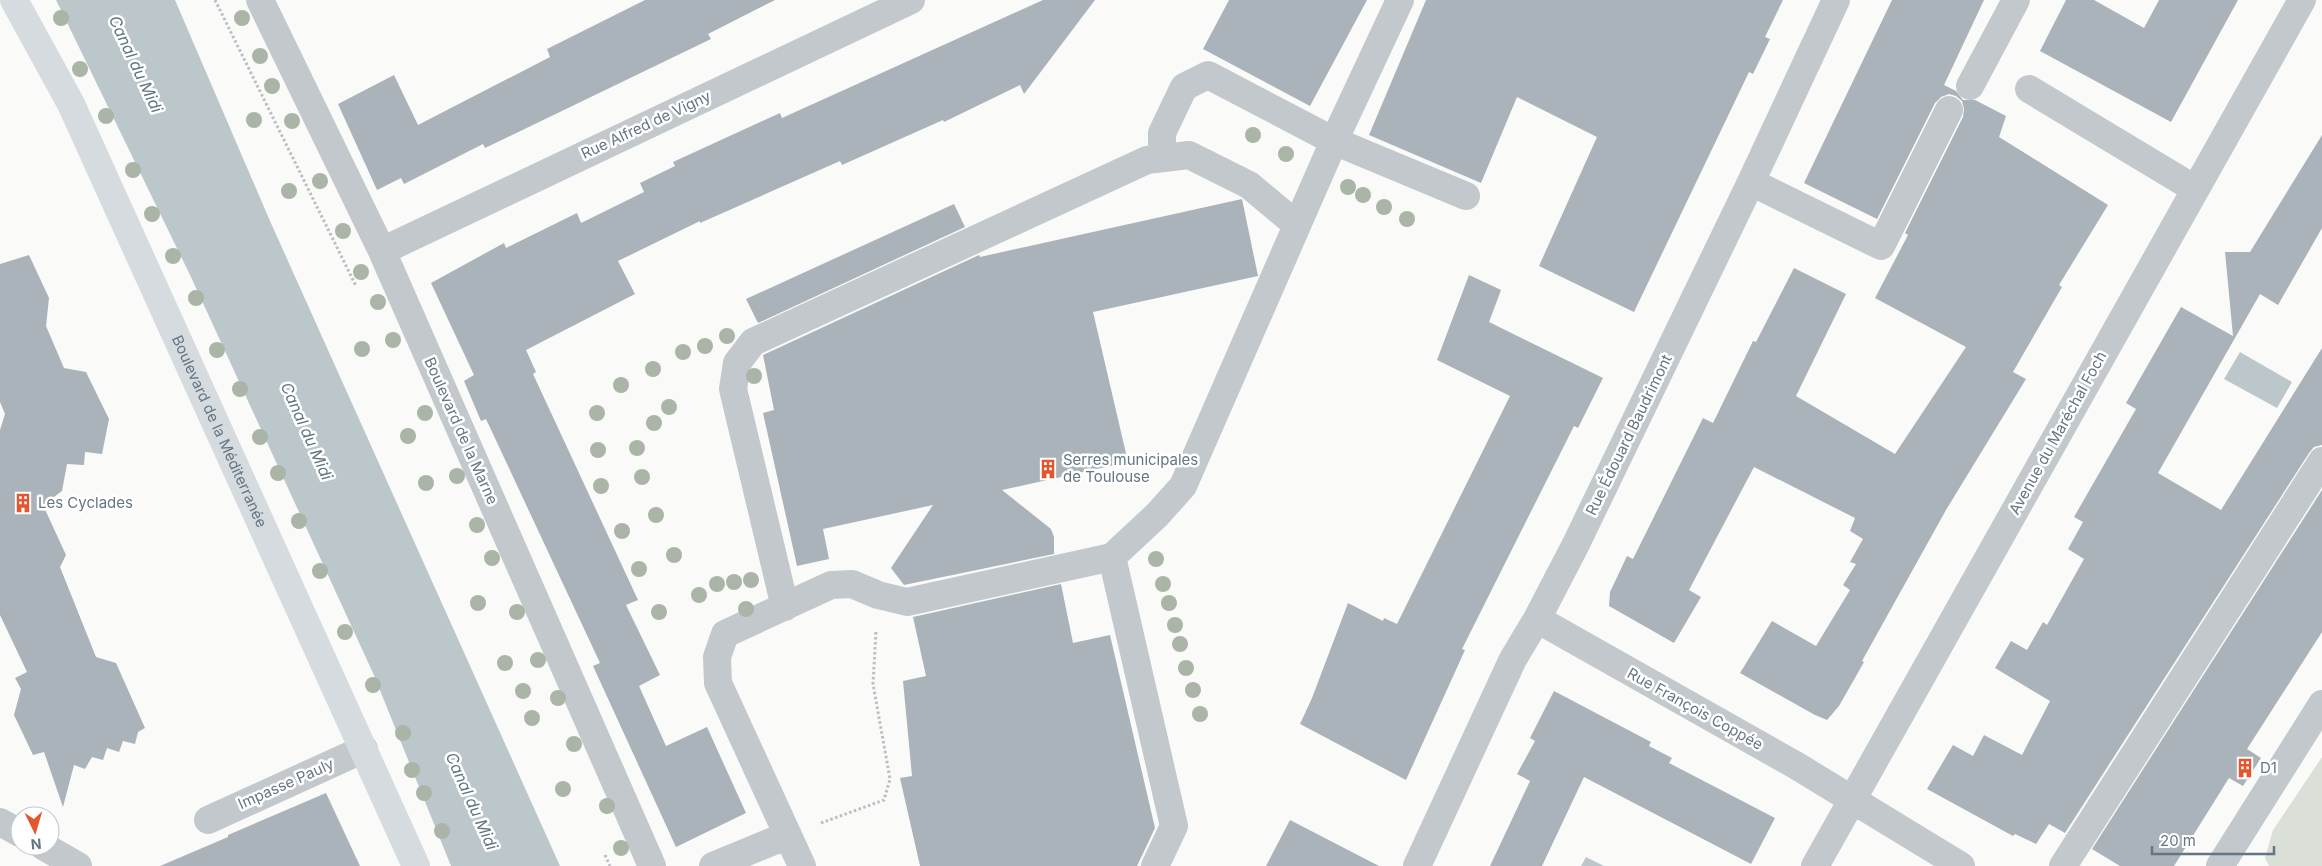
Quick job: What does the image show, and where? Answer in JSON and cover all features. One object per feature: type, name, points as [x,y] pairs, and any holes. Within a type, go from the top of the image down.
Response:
[{"type":"main road","name":"Boulevard de la Méditerranée","points":[[14,0],[71,104],[416,866]]},
{"type":"street","name":"Boulevard de la Marne","points":[[260,0],[382,251],[652,866]]},
{"type":"street","name":"Rue Alfred de Vigny","points":[[382,251],[912,0]]},
{"type":"street","points":[[802,866],[718,683],[717,657],[725,634],[831,585],[852,584],[878,595],[907,602],[1112,557],[1157,515],[1183,486],[1334,140],[1400,0]]},
{"type":"street","name":"Rue Édouard Baudrimont","points":[[1416,866],[1513,659],[1537,619],[1575,546],[1751,182],[1836,0]]},
{"type":"street","points":[[1970,86],[2016,0]]},
{"type":"street","name":"Avenue du Maréchal Foch","points":[[1815,866],[2302,0]]},
{"type":"street","points":[[1162,158],[1162,133],[1184,87],[1208,75],[1334,140],[1466,196]]},
{"type":"street","points":[[2029,89],[2195,189]]},
{"type":"street","points":[[1751,182],[1881,246],[1949,110]]},
{"type":"street","points":[[785,607],[733,389],[737,363],[753,342],[1147,160],[1189,155],[1249,185],[1297,225]]},
{"type":"street","points":[[2063,866],[2322,461]]},
{"type":"street","points":[[1112,557],[1174,826],[1155,866]]},
{"type":"street","name":"Rue François Coppée","points":[[1537,619],[1854,799],[1961,866]]},
{"type":"street","points":[[2225,864],[2322,704]]},
{"type":"street","name":"Impasse Pauly","points":[[208,820],[364,749]]},
{"type":"street","points":[[713,866],[788,835]]},
{"type":"street","points":[[60,856],[78,866]]},
{"type":"path","points":[[215,0],[360,296]]},
{"type":"path","points":[[788,835],[884,800],[890,779],[873,684],[878,595]]},
{"type":"path","points":[[602,848],[610,866]]},
{"type":"shaded area","points":[[2322,757],[2322,866],[2269,866],[2265,858],[2273,830]]},
{"type":"water","name":"Canal du Midi","points":[[56,0],[175,0],[270,221],[560,866],[451,866],[373,673],[191,277]]},
{"type":"water","points":[[2240,352],[2292,382],[2277,408],[2224,379]]},
{"type":"water","points":[[1586,857],[1604,866],[1581,866]]},
{"type":"building","points":[[645,0],[775,0],[708,34],[711,39],[485,148],[483,144],[404,184],[401,178],[377,190],[338,104],[394,75],[418,125],[550,57],[547,49]]},
{"type":"building","points":[[1043,0],[1095,0],[1024,94],[1020,85],[944,122],[943,120],[842,165],[840,161],[700,223],[700,221],[618,261],[635,294],[526,350],[536,372],[533,374],[638,600],[626,605],[660,675],[639,686],[666,746],[707,727],[746,813],[676,847],[593,666],[600,663],[486,419],[481,421],[464,381],[474,375],[431,283],[504,243],[506,248],[577,213],[581,223],[644,192],[640,183],[675,166],[673,162],[780,113],[782,118]]},
{"type":"building","points":[[1229,0],[1367,0],[1310,106],[1203,49]]},
{"type":"building","points":[[1426,0],[1783,0],[1765,37],[1770,39],[1753,74],[1749,72],[1634,312],[1539,266],[1597,137],[1517,97],[1481,183],[1369,135]]},
{"type":"building","points":[[1892,0],[1984,0],[1944,85],[1956,91],[1963,100],[1975,100],[2006,116],[1999,137],[2108,205],[2059,285],[2062,287],[2013,372],[2026,379],[1946,510],[1839,706],[1827,720],[1740,673],[1772,621],[1816,646],[1850,590],[1843,585],[1856,564],[1850,562],[1863,539],[1850,531],[1855,518],[1754,467],[1689,590],[1701,597],[1674,643],[1609,606],[1610,592],[1627,556],[1633,559],[1703,418],[1713,423],[1753,341],[1756,342],[1794,268],[1846,294],[1796,396],[1895,454],[1966,347],[1875,298],[1908,235],[1905,233],[1963,117],[1962,101],[1956,96],[1949,94],[1941,97],[1935,103],[1877,219],[1804,183]]},
{"type":"building","points":[[2066,0],[2094,0],[2144,28],[2159,0],[2238,0],[2171,122],[2040,51]]},
{"type":"building","points":[[2322,135],[2322,228],[2278,305],[2260,294],[2158,473],[2221,510],[2322,348],[2322,445],[2314,447],[2309,453],[2065,833],[2049,824],[2036,844],[2015,834],[2013,836],[1927,789],[1953,745],[1973,756],[1984,735],[2022,755],[2050,701],[1995,668],[2011,641],[2027,650],[2043,622],[2047,625],[2084,559],[2068,549],[2083,522],[2074,517],[2136,409],[2126,403],[2181,307],[2233,336],[2225,252],[2250,252]]},
{"type":"building","points":[[1242,199],[1258,276],[1093,312],[1128,462],[1002,490],[1051,529],[1054,537],[1054,554],[904,585],[891,568],[933,505],[823,529],[829,559],[797,566],[763,413],[774,410],[763,355],[979,255],[980,257]]},
{"type":"building","points":[[954,204],[965,227],[758,323],[746,299]]},
{"type":"building","name":"Les Cyclades","points":[[29,255],[49,298],[46,326],[64,368],[86,372],[109,419],[102,454],[85,452],[84,465],[67,464],[62,491],[43,505],[66,555],[60,567],[96,657],[116,663],[145,728],[138,732],[135,744],[123,741],[119,752],[107,748],[103,760],[92,757],[85,769],[74,765],[63,807],[44,752],[33,755],[14,715],[21,689],[15,678],[27,672],[0,615],[0,430],[5,414],[0,402],[0,264]]},
{"type":"building","points":[[1469,275],[1501,290],[1489,322],[1603,378],[1578,428],[1574,426],[1462,649],[1465,650],[1406,780],[1300,724],[1312,698],[1348,603],[1383,621],[1384,618],[1397,624],[1510,396],[1437,360]]},
{"type":"building","points":[[2322,490],[2322,632],[2247,749],[2261,758],[2243,786],[2229,778],[2174,866],[2120,866],[2092,849]]},
{"type":"building","points":[[1061,584],[1073,643],[1110,635],[1155,828],[1137,866],[920,866],[900,778],[912,776],[903,681],[926,676],[913,617]]},
{"type":"building","points":[[1554,691],[1651,742],[1649,746],[1672,758],[1669,763],[1775,818],[1751,864],[1584,777],[1542,866],[1490,866],[1530,781],[1517,774],[1535,741],[1530,738]]},
{"type":"building","points":[[326,793],[360,866],[160,866],[228,837],[228,835]]},
{"type":"building","points":[[1290,820],[1379,866],[1266,866]]},
{"type":"place","name":"Serres municipales de Toulouse","points":[[1048,469]]},
{"type":"place","name":"Les Cyclades","points":[[23,503]]},
{"type":"place","name":"D1","points":[[2245,768]]}]
